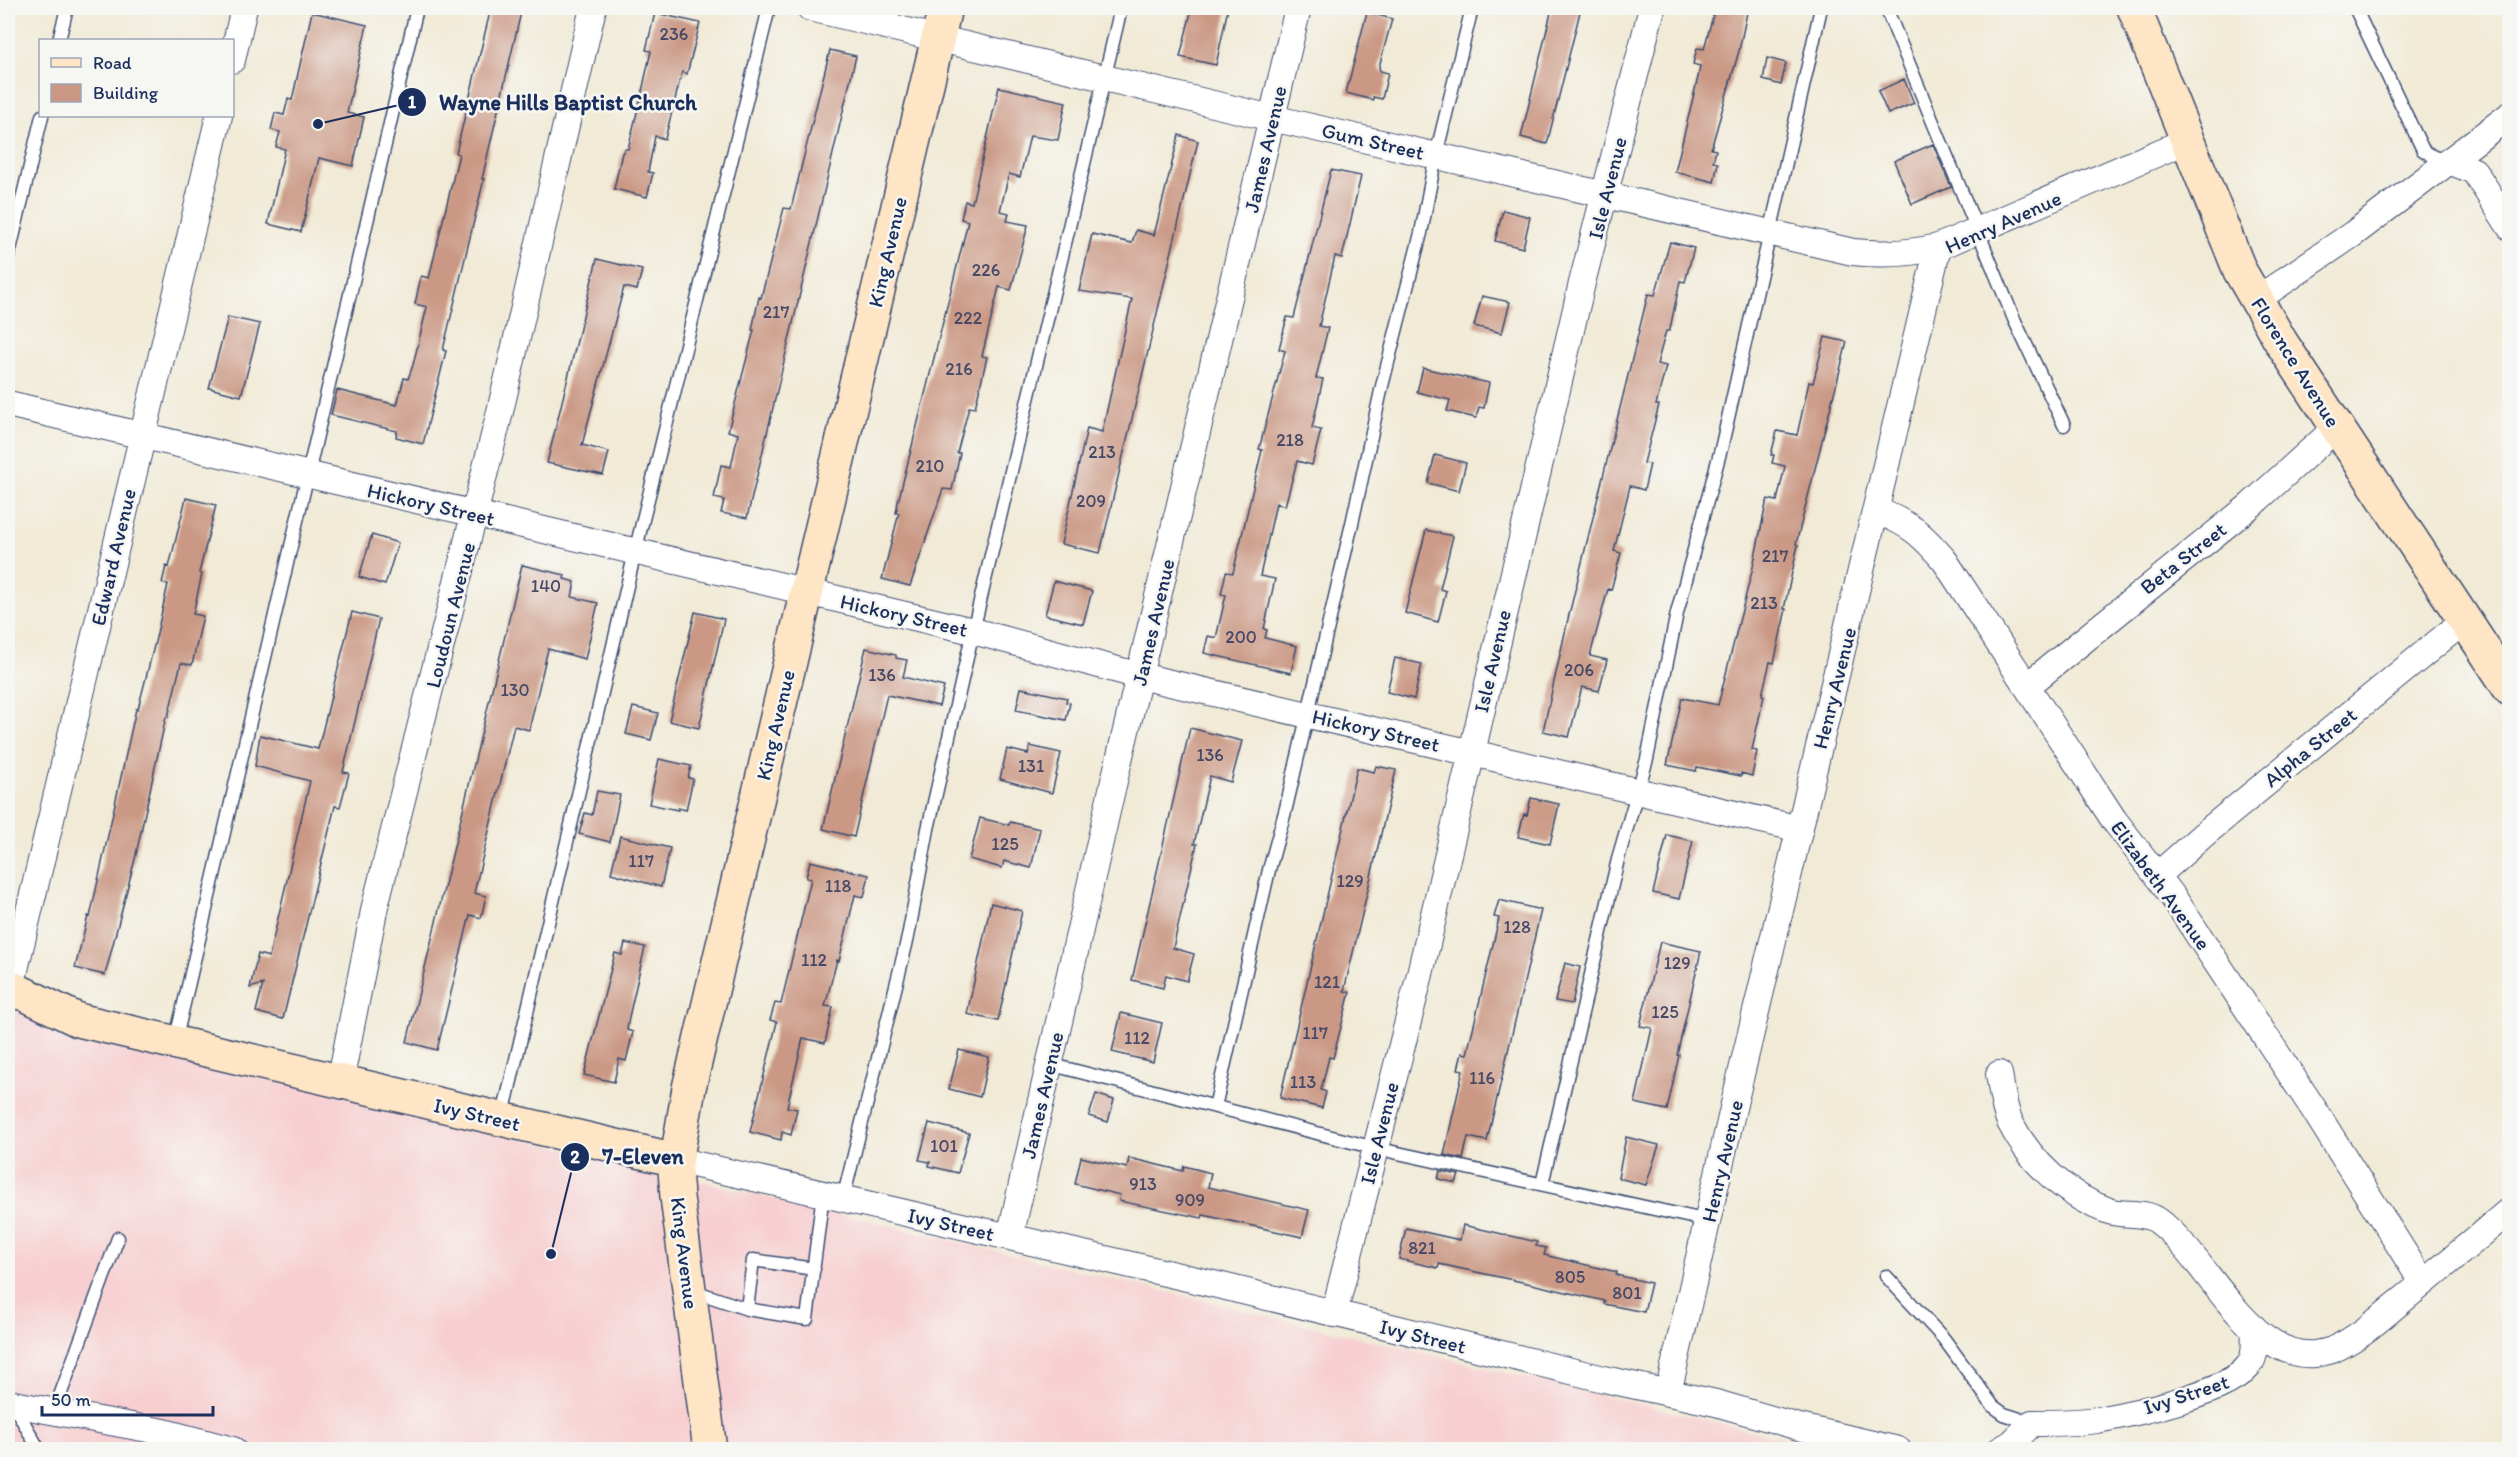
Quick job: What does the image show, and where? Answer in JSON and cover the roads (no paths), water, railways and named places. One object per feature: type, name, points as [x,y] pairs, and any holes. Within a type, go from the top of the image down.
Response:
[{"type":"street","points":[[234,51],[244,8]]},
{"type":"street","name":"Loudoun Avenue","points":[[340,1082],[375,906],[475,514],[593,8]]},
{"type":"street","name":"Gum Street","points":[[810,8],[941,23],[1104,77],[1828,248],[1884,255],[1914,253],[1938,247]]},
{"type":"street","name":"James Avenue","points":[[1010,1238],[1298,8]]},
{"type":"street","name":"Isle Avenue","points":[[1334,1314],[1419,978],[1582,283],[1652,8]]},
{"type":"street","name":"Florence Avenue","points":[[2134,8],[2240,271],[2256,300],[2336,428],[2510,689]]},
{"type":"street","name":"King Avenue","points":[[710,1449],[677,1197],[676,1160],[689,1088],[941,23]]},
{"type":"street","points":[[2256,300],[2353,234],[2510,115]]},
{"type":"street","name":"Edward Avenue","points":[[8,991],[219,117]]},
{"type":"street","name":"Henry Avenue","points":[[1668,1393],[1938,247],[2186,141]]},
{"type":"street","points":[[2449,161],[2474,171],[2510,227]]},
{"type":"street","name":"Hickory Street","points":[[8,404],[973,631],[1140,676],[1800,829]]},
{"type":"street","name":"Beta Street","points":[[2027,686],[2251,505],[2336,428]]},
{"type":"street","name":"Elizabeth Avenue","points":[[1876,510],[1906,522],[1921,533],[1945,561],[2114,820],[2157,876],[2313,1108],[2423,1283]]},
{"type":"street","name":"Alpha Street","points":[[2157,876],[2465,620]]},
{"type":"street","name":"Ivy Street","points":[[8,991],[78,1020],[174,1044],[1716,1403],[1798,1427],[1898,1449]]},
{"type":"street","points":[[2000,1074],[2003,1103],[2009,1121],[2039,1164],[2065,1187],[2094,1206],[2119,1214],[2146,1215],[2156,1219],[2172,1234],[2254,1328],[2276,1344],[2293,1352],[2312,1354],[2331,1351],[2365,1330],[2510,1210]]},
{"type":"street","name":"Ivy Street","points":[[2032,1423],[2097,1420],[2174,1402],[2218,1388],[2236,1378],[2249,1366],[2254,1349],[2254,1328]]},
{"type":"street","points":[[11,1403],[164,1432],[233,1449]]},
{"type":"street","points":[[2000,1449],[2012,1443],[2032,1423]]},
{"type":"lane","points":[[60,39],[67,8]]},
{"type":"lane","points":[[174,1044],[417,8]]},
{"type":"lane","points":[[502,1120],[635,552],[769,8]]},
{"type":"lane","points":[[689,1290],[747,1309],[807,1319],[814,1269],[833,1196],[908,937],[928,829],[973,631],[1121,8]]},
{"type":"lane","points":[[1215,1107],[1472,8]]},
{"type":"lane","points":[[1542,1184],[1619,855],[1647,759],[1677,613],[1721,450],[1768,233],[1821,8]]},
{"type":"lane","points":[[1886,8],[2014,319],[2064,425]]},
{"type":"lane","points":[[2355,8],[2423,150],[2434,157],[2449,161]]},
{"type":"lane","points":[[8,258],[42,117]]},
{"type":"lane","points":[[1049,1064],[1375,1148],[1709,1221]]},
{"type":"lane","points":[[54,1412],[118,1238]]},
{"type":"lane","points":[[747,1309],[753,1260],[814,1269]]},
{"type":"lane","points":[[1886,1276],[1944,1339],[1994,1406],[2004,1414],[2032,1423]]},
{"type":"lane","points":[[11,1403],[39,1449]]},
{"type":"place","name":"Wayne Hills Baptist Church","points":[[318,124]]},
{"type":"place","name":"7-Eleven","points":[[551,1254]]}]
